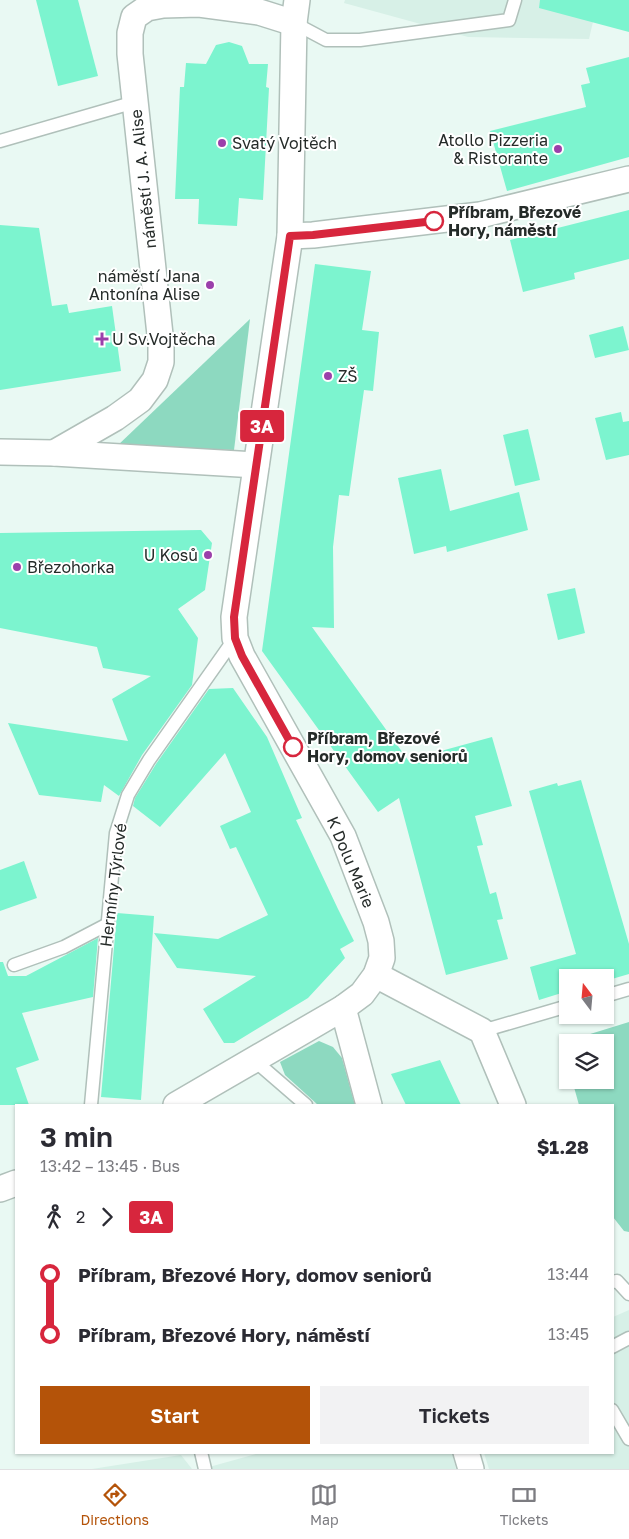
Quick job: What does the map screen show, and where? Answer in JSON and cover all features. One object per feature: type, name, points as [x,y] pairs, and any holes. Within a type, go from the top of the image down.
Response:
[{"type":"street","name":"náměstí J. A. Alise","points":[[54,453],[115,418],[140,400],[155,380],[161,362],[161,344],[130,54],[130,33],[134,17],[147,8],[163,4],[199,2],[259,12],[296,12]]},
{"type":"street","points":[[0,452],[54,453],[256,464],[290,236],[296,12]]},
{"type":"street","points":[[290,236],[313,235],[480,215],[629,179]]},
{"type":"street","name":"K Dolu Marie","points":[[178,1104],[343,1008],[362,994],[376,975],[382,958],[381,941],[376,922],[343,836],[242,656],[235,638],[234,617],[256,464]]},
{"type":"street","points":[[376,975],[482,1031],[513,1104]]},
{"type":"street","points":[[343,1008],[369,1104]]},
{"type":"street","points":[[0,1189],[15,1183]]},
{"type":"street","points":[[467,1454],[471,1469]]},
{"type":"lane","points":[[296,12],[326,40],[360,40],[509,20],[515,0]]},
{"type":"lane","points":[[0,141],[135,102]]},
{"type":"lane","name":"Hermíny Týrlové","points":[[91,1104],[116,833],[128,795],[149,760],[235,638]]},
{"type":"lane","points":[[14,965],[64,946],[108,924]]},
{"type":"lane","points":[[614,993],[629,989]]},
{"type":"lane","points":[[482,1031],[559,1009]]},
{"type":"lane","points":[[254,1060],[305,1104]]},
{"type":"lane","points":[[614,1282],[617,1281],[629,1294]]},
{"type":"lane","points":[[614,1346],[629,1338]]},
{"type":"lane","points":[[614,1413],[629,1439]]},
{"type":"lane","points":[[202,1454],[204,1469]]},
{"type":"shaded area","points":[[345,0],[598,0],[589,39],[468,37],[344,3]]},
{"type":"shaded area","points":[[629,1310],[629,1469],[489,1469],[484,1454],[614,1454],[614,1317]]},
{"type":"shaded area","points":[[256,1454],[452,1454],[456,1469],[202,1469]]},
{"type":"shaded area","points":[[181,1455],[192,1469],[92,1469]]},
{"type":"green space","points":[[250,319],[234,450],[116,447]]},
{"type":"green space","points":[[629,1022],[629,1232],[624,1231],[614,1218],[614,1104],[579,1104],[575,1089],[614,1089],[614,1034],[590,1034]]},
{"type":"green space","points":[[319,1041],[333,1047],[342,1058],[355,1104],[317,1104],[285,1075],[280,1062]]},
{"type":"building","points":[[36,0],[78,0],[98,76],[58,86]]},
{"type":"building","points":[[540,0],[629,0],[629,32],[539,8]]},
{"type":"building","name":"Svatý Vojtěch","points":[[229,42],[242,46],[249,64],[268,64],[266,87],[269,88],[263,200],[239,198],[237,226],[198,224],[199,199],[175,199],[180,87],[184,87],[186,63],[206,64],[216,45]]},
{"type":"building","points":[[629,57],[629,157],[507,191],[490,131],[586,107],[581,85],[590,83],[586,68]]},
{"type":"building","points":[[629,210],[629,259],[574,273],[575,279],[523,292],[510,240]]},
{"type":"building","points":[[0,225],[39,228],[52,306],[67,304],[69,313],[112,306],[121,371],[0,390]]},
{"type":"building","points":[[315,264],[371,271],[362,330],[379,332],[373,391],[364,390],[349,496],[339,495],[333,547],[334,628],[312,627],[408,760],[492,737],[512,806],[475,816],[483,845],[477,846],[490,894],[496,892],[503,919],[497,920],[508,959],[446,975],[399,798],[378,812],[262,651]]},
{"type":"building","points":[[623,326],[629,350],[595,358],[589,335]]},
{"type":"building","points":[[621,412],[623,422],[629,421],[629,455],[606,460],[595,418]]},
{"type":"building","points":[[528,429],[540,480],[515,486],[503,435]]},
{"type":"building","points":[[441,469],[450,511],[519,492],[528,530],[447,552],[446,546],[414,554],[398,478]]},
{"type":"building","points":[[201,530],[212,543],[205,590],[178,609],[198,638],[192,685],[142,755],[119,796],[104,785],[101,802],[39,795],[8,723],[128,741],[112,699],[151,676],[103,668],[97,647],[0,628],[0,533]]},
{"type":"building","points":[[575,588],[585,633],[558,640],[547,594]]},
{"type":"building","points":[[233,688],[267,737],[302,818],[296,820],[354,941],[340,949],[345,958],[308,998],[234,1043],[224,1043],[203,1009],[256,976],[177,968],[154,933],[218,939],[268,915],[236,847],[230,849],[220,826],[251,812],[225,753],[160,827],[133,806],[135,798],[156,764],[209,689]]},
{"type":"building","points":[[581,780],[629,944],[629,974],[614,978],[614,969],[559,969],[559,994],[539,1000],[530,967],[576,954],[529,791],[557,783],[558,786]]},
{"type":"building","points":[[24,861],[37,898],[0,911],[0,870]]},
{"type":"building","points":[[117,913],[154,916],[141,1100],[101,1097]]},
{"type":"building","points":[[98,938],[93,997],[22,1013],[39,1060],[16,1068],[29,1104],[0,1105],[0,962],[3,962],[8,976],[26,976]]},
{"type":"building","points":[[440,1060],[461,1104],[406,1104],[391,1074]]},
{"type":"bus line","name":"3A","points":[[293,747],[242,656],[235,638],[234,617],[290,236],[434,221]]},
{"type":"place","name":"Svatý Vojtěch","points":[[222,143]]},
{"type":"place","name":"Atollo Pizzeria & Ristorante","points":[[558,149]]},
{"type":"place","name":"Příbram, Březové Hory, náměstí","points":[[434,221]]},
{"type":"place","name":"náměstí Jana Antonína Alise","points":[[210,285]]},
{"type":"place","name":"U Sv.Vojtěcha","points":[[102,339]]},
{"type":"place","name":"ZŠ","points":[[328,376]]},
{"type":"place","name":"U Kosů","points":[[208,555]]},
{"type":"place","name":"Březohorka","points":[[17,567]]},
{"type":"place","name":"Příbram, Březové Hory, domov seniorů","points":[[293,747]]}]
